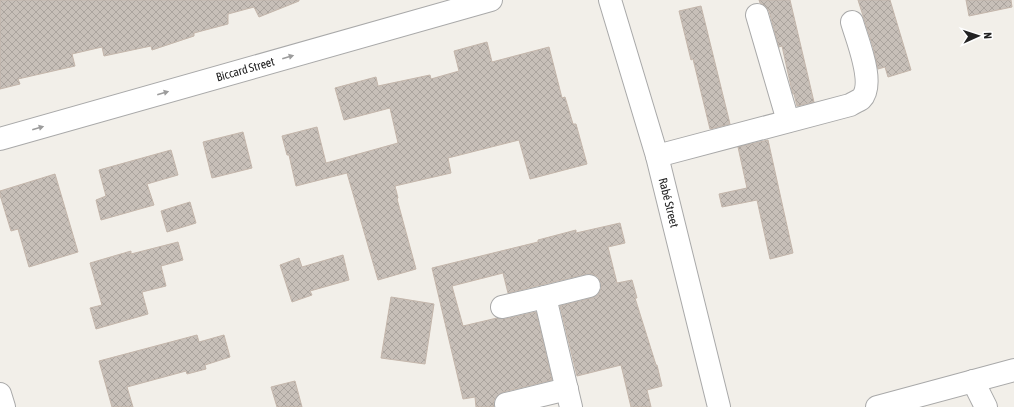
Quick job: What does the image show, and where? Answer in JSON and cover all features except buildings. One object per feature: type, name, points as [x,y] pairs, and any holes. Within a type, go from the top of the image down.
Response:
[{"type":"street","name":"Biccard Street","points":[[0,139],[449,6],[491,0]]},
{"type":"street","name":"Rabé Street","points":[[610,0],[657,156],[719,407]]},
{"type":"street","points":[[757,15],[788,122]]},
{"type":"street","points":[[657,156],[850,105],[861,98],[866,89],[865,67],[852,22]]},
{"type":"street","points":[[502,307],[589,286]]},
{"type":"street","points":[[506,404],[569,398],[545,297]]},
{"type":"street","points":[[877,407],[1014,370]]},
{"type":"street","points":[[973,381],[986,407]]},
{"type":"street","points":[[0,394],[4,407]]}]
